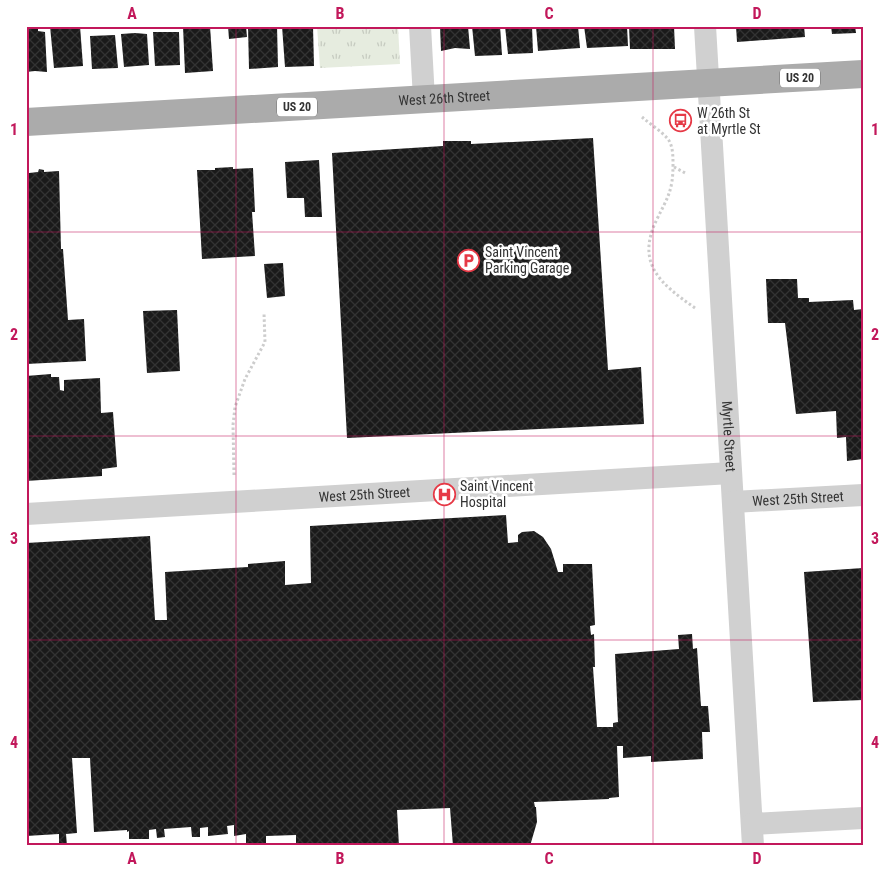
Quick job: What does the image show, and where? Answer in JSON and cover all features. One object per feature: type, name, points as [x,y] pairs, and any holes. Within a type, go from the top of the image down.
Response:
[{"type":"main road","name":"West 26th Street","points":[[26,122],[863,74]]},
{"type":"street","points":[[420,26],[424,99]]},
{"type":"street","name":"Myrtle Street","points":[[705,26],[753,835]]},
{"type":"street","name":"West 25th Street","points":[[26,514],[732,473]]},
{"type":"street","name":"West 25th Street","points":[[733,502],[863,495]]},
{"type":"street","points":[[753,835],[863,818]]},
{"type":"path","points":[[642,117],[668,140],[673,151],[671,191],[651,234],[649,243],[651,257],[658,277],[669,290],[696,308]]},
{"type":"path","points":[[673,167],[686,174]]},
{"type":"path","points":[[234,475],[233,425],[235,407],[245,378],[265,342],[264,313]]},
{"type":"green space","points":[[317,26],[398,26],[400,64],[320,68]]},
{"type":"building","points":[[50,26],[80,26],[83,66],[54,68]]},
{"type":"building","points":[[183,26],[210,26],[213,71],[185,73]]},
{"type":"building","points":[[228,26],[246,26],[247,37],[229,39]]},
{"type":"building","points":[[248,26],[277,26],[278,67],[249,69]]},
{"type":"building","points":[[282,26],[313,26],[314,66],[285,67]]},
{"type":"building","points":[[440,26],[468,26],[470,49],[455,48],[441,51]]},
{"type":"building","points":[[472,26],[500,26],[502,55],[475,56]]},
{"type":"building","points":[[505,26],[532,26],[533,53],[508,54]]},
{"type":"building","points":[[536,26],[578,26],[580,48],[538,51]]},
{"type":"building","points":[[584,26],[627,26],[628,46],[587,48]]},
{"type":"building","points":[[629,26],[674,26],[675,49],[630,49]]},
{"type":"building","points":[[736,26],[804,26],[805,37],[737,42]]},
{"type":"building","points":[[831,26],[855,26],[856,33],[832,34]]},
{"type":"building","points":[[26,27],[38,27],[38,31],[45,32],[47,72],[26,72]]},
{"type":"building","points":[[153,32],[179,32],[180,65],[155,66]]},
{"type":"building","points":[[121,34],[147,34],[149,65],[124,67]]},
{"type":"building","points":[[115,35],[118,68],[92,69],[90,36]]},
{"type":"building","name":"Saint Vincent Parking Garage","points":[[593,138],[608,370],[641,367],[644,424],[347,438],[332,153],[443,146],[443,141],[471,141],[471,144]]},
{"type":"building","points":[[319,160],[322,217],[305,217],[304,198],[287,198],[285,162]]},
{"type":"building","points":[[233,167],[233,169],[253,168],[255,212],[252,212],[255,256],[202,259],[197,170]]},
{"type":"building","points":[[39,169],[44,170],[44,172],[59,171],[61,249],[63,249],[68,320],[84,319],[86,361],[26,364],[26,170],[29,170],[29,173],[38,172]]},
{"type":"building","points":[[283,263],[285,296],[267,298],[264,264]]},
{"type":"building","points":[[766,279],[797,279],[798,298],[809,298],[809,302],[853,300],[854,310],[863,309],[863,459],[847,461],[846,437],[837,438],[836,411],[796,414],[785,323],[768,323]]},
{"type":"building","points":[[177,310],[180,371],[147,373],[143,311]]},
{"type":"building","points":[[51,374],[51,377],[59,377],[60,390],[64,391],[64,380],[100,378],[101,413],[113,412],[117,467],[102,469],[102,476],[26,481],[26,376]]},
{"type":"building","points":[[506,515],[508,543],[518,542],[518,535],[522,532],[534,531],[543,537],[551,549],[558,572],[563,572],[563,564],[592,564],[595,625],[590,626],[591,635],[594,634],[595,667],[593,667],[597,727],[613,727],[613,723],[618,722],[615,654],[679,649],[678,635],[692,634],[693,649],[697,648],[701,706],[708,706],[710,732],[702,732],[703,759],[651,762],[651,756],[623,758],[623,746],[617,746],[619,797],[534,802],[537,822],[530,846],[453,846],[450,808],[397,810],[399,846],[296,846],[296,835],[266,836],[266,843],[246,843],[246,834],[234,836],[234,825],[227,826],[228,834],[208,836],[208,827],[200,828],[200,837],[192,837],[191,827],[164,829],[165,837],[157,838],[156,829],[149,830],[149,839],[129,839],[129,831],[127,832],[127,830],[94,832],[90,758],[72,758],[77,833],[66,834],[67,846],[59,846],[59,834],[26,836],[26,543],[150,536],[155,620],[167,620],[165,572],[248,567],[248,564],[285,561],[285,585],[311,583],[310,526]]},
{"type":"building","points":[[863,568],[863,700],[813,702],[804,572]]},
{"type":"place","name":"W 26th St at Myrtle St","points":[[681,121]]},
{"type":"place","name":"Saint Vincent Parking Garage","points":[[469,260]]},
{"type":"place","name":"Saint Vincent Hospital","points":[[444,494]]}]
